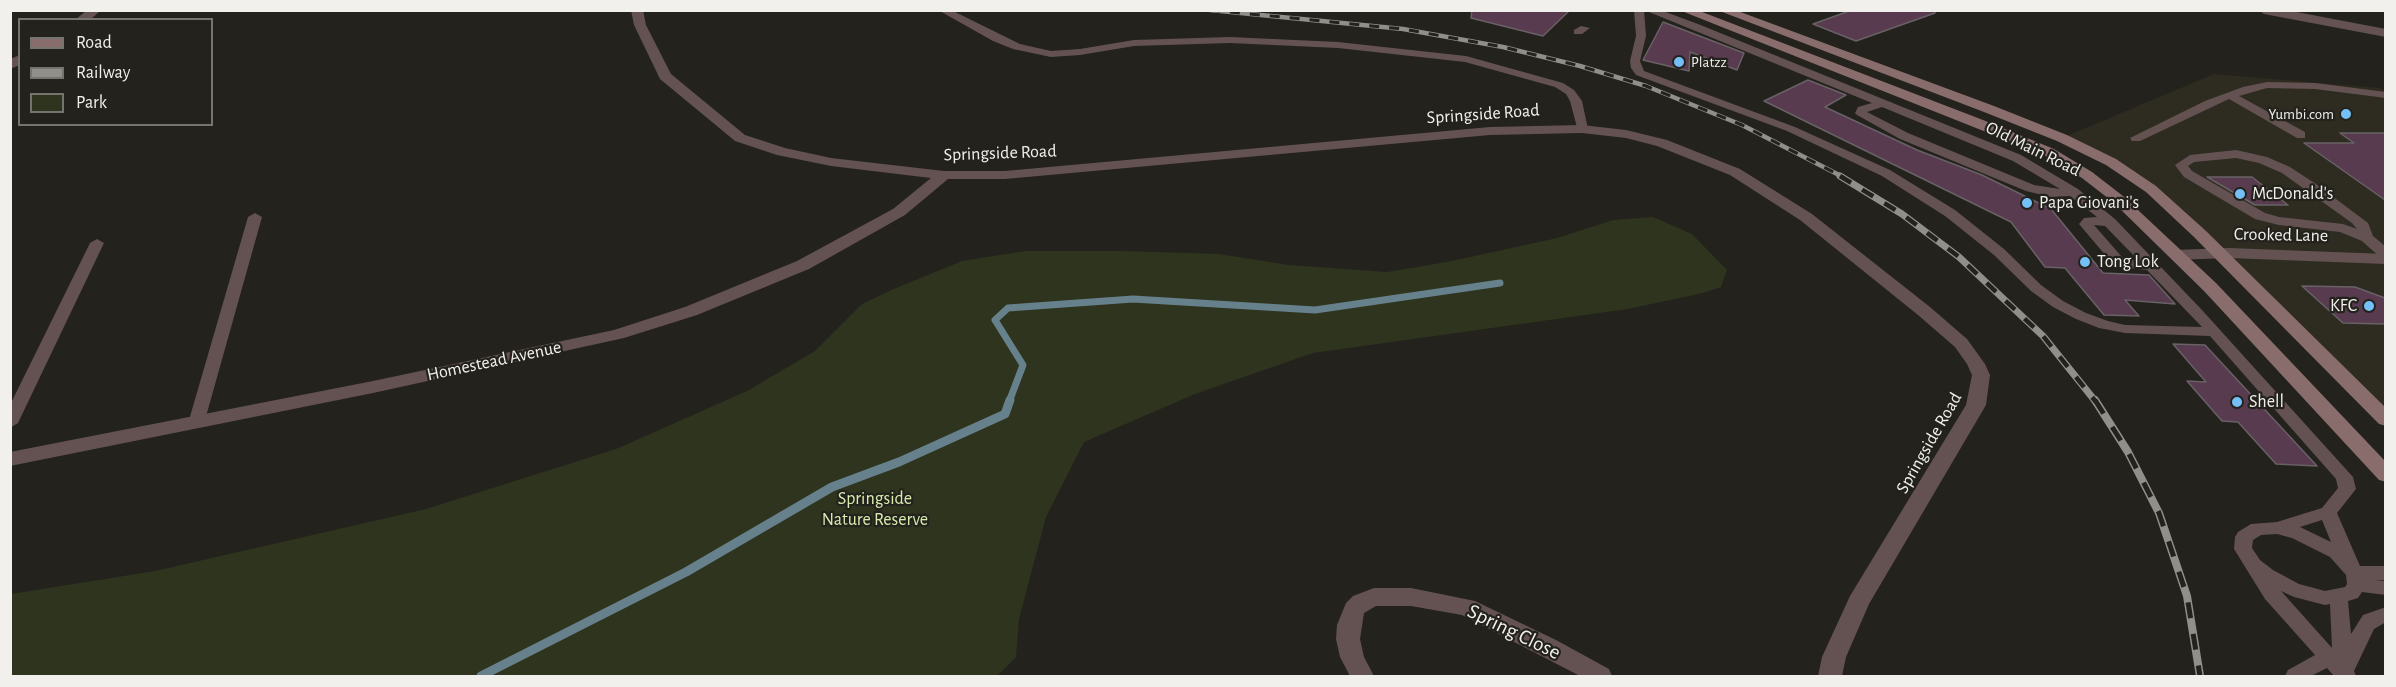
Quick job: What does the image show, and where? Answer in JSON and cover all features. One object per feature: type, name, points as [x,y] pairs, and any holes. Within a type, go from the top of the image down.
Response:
[{"type":"main road","name":"Old Main Road","points":[[1722,10],[1989,109],[2062,138],[2110,162],[2151,189],[2220,253],[2382,412]]},
{"type":"main road","name":"Old Main Road","points":[[1687,11],[2049,152],[2087,175],[2118,199],[2210,288],[2385,475]]},
{"type":"street","name":"Springside Road","points":[[637,10],[640,25],[665,76],[740,138],[782,152],[831,162],[944,175],[1058,171],[1467,133],[1582,129],[1633,136],[1685,151],[1735,172],[1780,198],[1833,237],[1937,321],[1960,344],[1976,364],[1981,375],[1976,405],[1858,603],[1834,657],[1830,676]]},
{"type":"street","points":[[2264,10],[2385,33]]},
{"type":"street","name":"Homestead Avenue","points":[[10,459],[537,353],[618,334],[691,311],[802,265],[899,212],[944,175]]},
{"type":"street","name":"Crooked Lane","points":[[2175,255],[2220,253],[2385,257]]},
{"type":"street","name":"Spring Close","points":[[1362,676],[1352,657],[1348,639],[1349,625],[1354,609],[1361,602],[1374,597],[1410,597],[1467,607],[1600,676]]},
{"type":"lane","points":[[943,10],[997,39],[1017,47],[1051,54],[1080,52],[1134,43],[1230,40],[1338,45],[1466,59],[1559,86],[1570,92],[1576,101],[1582,129]]},
{"type":"lane","points":[[1649,10],[1772,57],[1881,104],[2017,158],[2074,192],[2110,222],[2214,332],[2344,477],[2347,489],[2328,512],[2277,528],[2257,529],[2244,537],[2243,549],[2272,594],[2344,675]]},
{"type":"lane","points":[[1687,11],[1667,17],[1640,17],[1635,61],[1640,73],[1791,129],[1886,173],[1950,213],[1999,252],[2036,288],[2058,304],[2093,321],[2116,327],[2214,332]]},
{"type":"lane","points":[[2156,145],[2138,137],[2230,95],[2267,85],[2289,84],[2385,95]]},
{"type":"lane","points":[[2361,92],[2385,105]]},
{"type":"lane","points":[[2230,95],[2301,135]]},
{"type":"lane","points":[[1881,104],[1862,109],[1861,113],[1870,120],[1905,136],[2030,188],[2051,193],[2074,192]]},
{"type":"lane","points":[[2367,238],[2343,228],[2279,221],[2260,216],[2188,174],[2181,165],[2190,159],[2217,155],[2244,155],[2286,170],[2357,220],[2367,238],[2385,257]]},
{"type":"lane","points":[[197,420],[255,217]]},
{"type":"lane","points":[[2110,222],[2089,221],[2086,224],[2117,260],[2129,264],[2153,266]]},
{"type":"lane","points":[[10,423],[97,243]]},
{"type":"lane","points":[[2254,565],[2266,575],[2294,590],[2310,595],[2338,597],[2351,593],[2354,574],[2328,512]]},
{"type":"lane","points":[[2277,528],[2318,541],[2336,552],[2354,574],[2385,588]]},
{"type":"lane","points":[[2354,574],[2385,573]]},
{"type":"lane","points":[[2338,597],[2342,616],[2344,675]]},
{"type":"lane","points":[[2344,675],[2366,624],[2385,614]]},
{"type":"lane","points":[[2295,676],[2329,657]]},
{"type":"shaded area","points":[[2214,74],[2380,88],[2385,91],[2385,420],[2151,189],[2062,138]]},
{"type":"green space","name":"Springside Nature Reserve","points":[[1653,217],[1692,234],[1727,270],[1721,287],[1628,309],[1313,353],[1195,394],[1084,442],[1046,517],[1019,619],[1016,657],[997,676],[11,676],[11,594],[155,571],[426,509],[616,449],[747,391],[815,351],[862,304],[962,261],[1025,251],[1123,251],[1219,254],[1289,265],[1387,272],[1452,261],[1557,238],[1613,220]]},
{"type":"building","points":[[1472,10],[1570,10],[1543,36],[1471,18]]},
{"type":"building","points":[[1852,10],[1934,10],[1935,13],[1856,41],[1813,24]]},
{"type":"building","points":[[1663,22],[1744,53],[1737,70],[1690,52],[1689,71],[1643,60]]},
{"type":"building","points":[[1808,80],[1846,95],[1825,107],[1917,150],[1982,175],[2051,209],[2103,273],[2149,275],[2175,304],[2125,300],[2139,316],[2104,315],[2065,268],[2045,267],[2011,222],[1764,101]]},
{"type":"building","points":[[2340,133],[2385,133],[2385,200],[2304,143],[2354,143]]},
{"type":"building","points":[[2207,177],[2252,177],[2288,205],[2255,205]]},
{"type":"building","points":[[2302,286],[2355,287],[2385,298],[2385,324],[2343,323]]},
{"type":"building","points":[[2173,344],[2205,345],[2317,466],[2276,464],[2238,422],[2222,421],[2187,381],[2206,382]]},
{"type":"waterway","points":[[1009,402],[1023,365],[995,320],[1008,308],[1133,299],[1315,310],[1500,283]]},
{"type":"waterway","points":[[481,676],[686,572],[832,487],[899,462],[1005,414],[1010,400]]},
{"type":"railway","points":[[1210,10],[1403,29],[1503,47],[1580,66],[1646,86],[1742,125],[1843,177]]},
{"type":"railway","points":[[1840,176],[1902,214],[1959,257],[2043,336],[2096,402]]},
{"type":"railway","points":[[2095,400],[2128,452],[2159,513],[2187,596],[2200,676]]},
{"type":"place","name":"Platzz","points":[[1679,62]]},
{"type":"place","name":"Yumbi.com","points":[[2346,114]]},
{"type":"place","name":"McDonald's","points":[[2240,194]]},
{"type":"place","name":"Papa Giovani's","points":[[2027,203]]},
{"type":"place","name":"Tong Lok","points":[[2085,262]]},
{"type":"place","name":"KFC","points":[[2369,306]]},
{"type":"place","name":"Shell","points":[[2237,402]]}]
